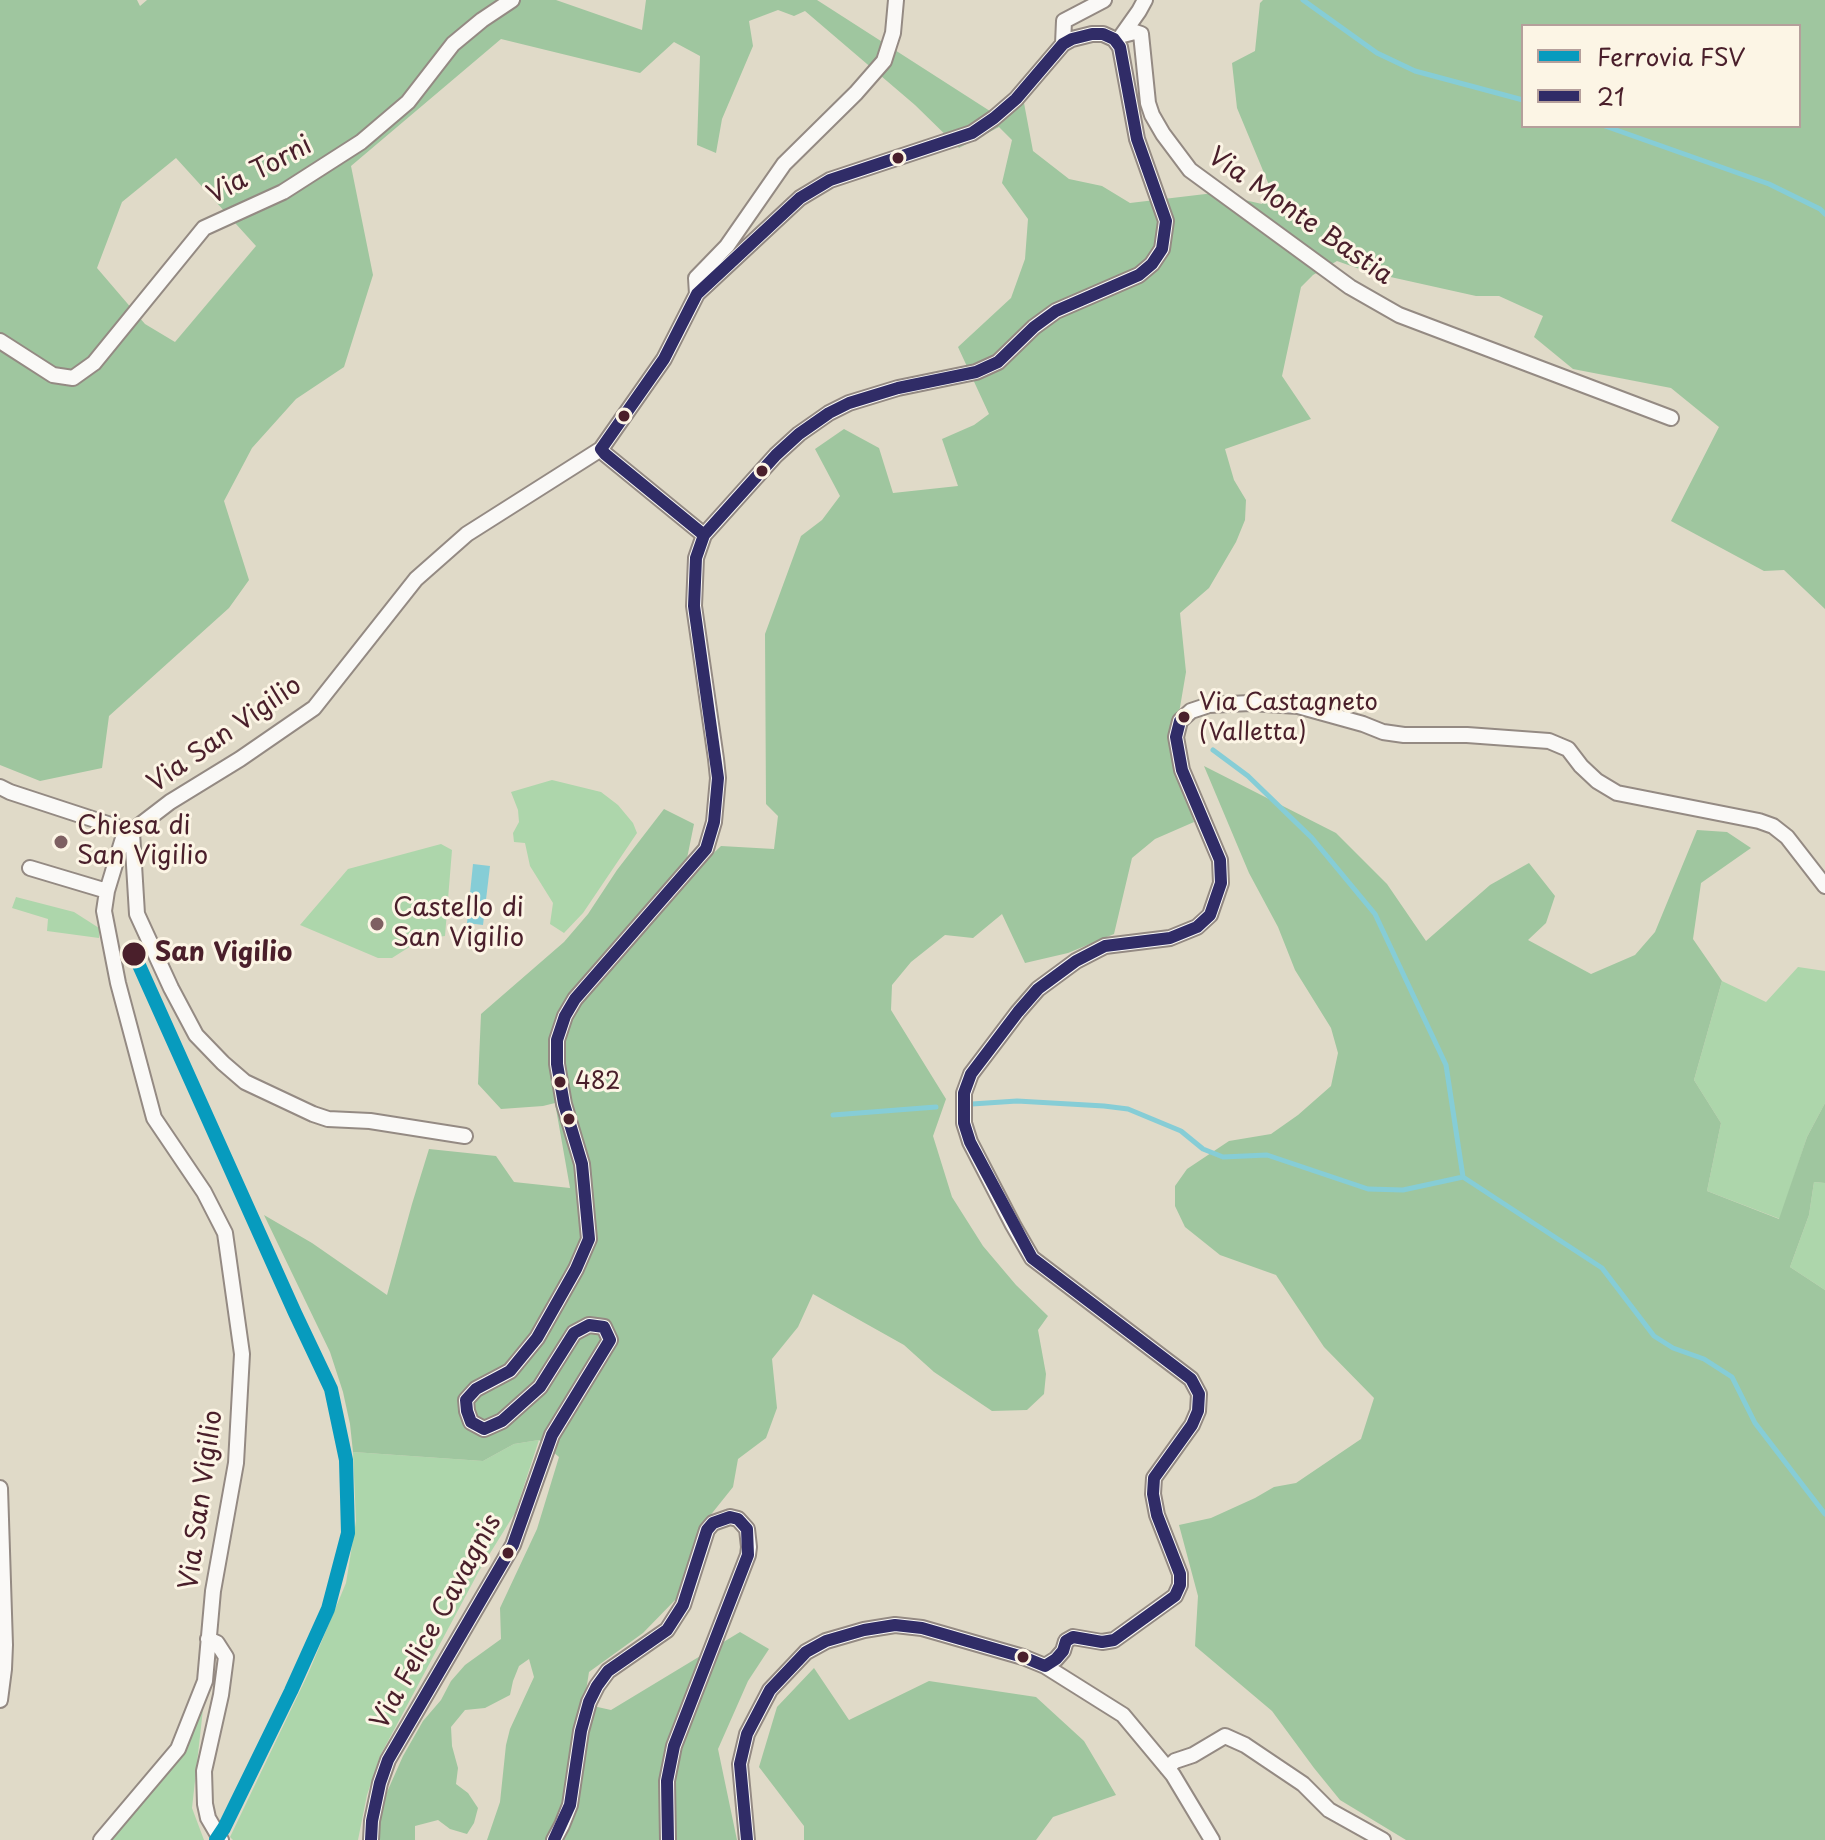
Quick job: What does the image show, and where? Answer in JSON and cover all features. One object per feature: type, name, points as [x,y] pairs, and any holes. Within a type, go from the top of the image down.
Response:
[{"type":"street","name":"Via Torni","points":[[0,341],[53,375],[73,378],[94,363],[204,228],[283,192],[361,142],[408,102],[453,44],[512,0]]},
{"type":"street","points":[[697,294],[696,278],[727,246],[784,164],[884,61],[893,33],[896,0]]},
{"type":"street","name":"Via San Vigilio","points":[[101,1840],[178,1749],[205,1681],[213,1591],[236,1463],[242,1354],[225,1233],[204,1192],[154,1118],[118,983],[104,911],[123,838],[170,802],[314,708],[416,579],[467,534],[601,449],[664,359],[697,294],[800,198],[830,180],[972,133],[1016,99],[1063,44],[1064,21],[1104,0]]},
{"type":"street","points":[[1063,44],[1092,34],[1119,37],[1145,0]]},
{"type":"street","name":"Via Monte Bastia","points":[[1119,37],[1135,32],[1141,34],[1152,115],[1190,170],[1350,287],[1399,315],[1671,418]]},
{"type":"street","name":"Via Felice Cavagnis","points":[[371,1840],[380,1783],[388,1760],[513,1545],[552,1435],[610,1340],[604,1327],[589,1325],[574,1333],[540,1387],[502,1421],[484,1429],[471,1422],[466,1400],[476,1389],[510,1371],[537,1338],[576,1269],[589,1239],[582,1164],[564,1104],[557,1064],[557,1040],[565,1016],[575,999],[706,849],[714,822],[718,778],[694,606],[696,558],[704,535],[776,455],[829,413],[849,403],[898,388],[976,372],[998,362],[1034,327],[1056,311],[1139,275],[1152,264],[1162,249],[1166,221],[1137,139],[1119,37]]},
{"type":"street","points":[[601,449],[704,535]]},
{"type":"street","points":[[1045,1666],[1056,1659],[1066,1641],[1073,1637],[1102,1642],[1114,1640],[1175,1596],[1180,1585],[1180,1574],[1157,1515],[1154,1478],[1192,1425],[1198,1411],[1199,1394],[1191,1379],[1032,1258],[970,1142],[964,1123],[964,1093],[971,1074],[1018,1012],[1038,989],[1076,961],[1105,946],[1170,938],[1197,927],[1210,915],[1221,883],[1220,860],[1182,770],[1176,737],[1180,721],[1191,711],[1209,705],[1250,703],[1298,706],[1383,732],[1404,735],[1467,735],[1549,741],[1568,749],[1597,781],[1617,793],[1773,826],[1787,837],[1825,886]]},
{"type":"street","points":[[0,787],[132,832],[137,914],[196,1035],[245,1082],[328,1119],[370,1121],[465,1136]]},
{"type":"street","points":[[30,868],[107,891]]},
{"type":"street","points":[[0,1488],[5,1645],[0,1700]]},
{"type":"street","points":[[554,1840],[570,1805],[581,1731],[597,1686],[608,1671],[667,1630],[683,1605],[707,1530],[713,1523],[730,1517],[738,1519],[747,1529],[748,1555],[674,1746],[667,1781],[668,1840]]},
{"type":"street","points":[[747,1840],[740,1764],[747,1734],[770,1690],[806,1652],[826,1641],[895,1625],[922,1628],[1023,1657],[1045,1666],[1123,1715],[1167,1768],[1212,1840]]},
{"type":"street","points":[[208,1639],[217,1643],[226,1657],[204,1771],[208,1818],[221,1840]]},
{"type":"street","points":[[1167,1768],[1225,1736],[1245,1745],[1303,1784],[1329,1810],[1383,1840]]},
{"type":"green space","points":[[0,0],[137,0],[140,6],[147,0],[556,0],[642,30],[646,0],[817,0],[993,113],[1021,87],[1033,151],[1069,179],[1102,186],[1130,203],[1214,193],[1262,204],[1269,185],[1237,108],[1232,63],[1255,51],[1260,3],[1263,0],[1825,0],[1825,609],[1784,570],[1764,571],[1671,521],[1719,427],[1671,388],[1573,369],[1534,337],[1543,316],[1499,296],[1476,296],[1368,272],[1337,261],[1313,275],[1301,287],[1282,376],[1311,419],[1225,449],[1234,480],[1246,500],[1245,520],[1209,588],[1180,613],[1186,672],[1178,719],[1178,776],[1194,822],[1155,839],[1132,858],[1114,934],[1068,953],[1025,963],[1002,914],[973,938],[945,935],[911,962],[892,985],[891,1010],[946,1099],[933,1136],[952,1197],[983,1246],[1048,1316],[1038,1330],[1046,1374],[1044,1394],[1027,1410],[992,1411],[934,1372],[904,1345],[813,1294],[798,1327],[772,1359],[777,1408],[766,1438],[738,1459],[733,1487],[705,1522],[679,1596],[643,1633],[589,1672],[584,1704],[611,1710],[740,1632],[769,1649],[748,1681],[718,1749],[737,1840],[487,1840],[500,1802],[510,1729],[534,1677],[529,1659],[519,1666],[510,1695],[485,1708],[465,1710],[451,1727],[458,1768],[456,1784],[468,1793],[478,1808],[467,1834],[450,1829],[438,1820],[415,1826],[415,1840],[379,1840],[377,1825],[387,1792],[423,1721],[465,1665],[501,1639],[500,1608],[537,1529],[559,1457],[539,1440],[514,1444],[483,1461],[353,1452],[343,1392],[330,1352],[264,1215],[312,1243],[387,1295],[429,1149],[496,1156],[514,1182],[570,1188],[555,1103],[501,1109],[478,1084],[481,1014],[564,942],[664,809],[694,824],[682,883],[721,846],[774,849],[778,816],[766,804],[765,634],[801,536],[822,520],[840,496],[815,449],[844,429],[879,448],[893,493],[958,486],[942,439],[974,425],[989,414],[958,347],[1011,298],[1025,259],[1028,219],[1002,183],[1012,140],[999,127],[959,148],[915,105],[805,11],[794,16],[778,10],[749,21],[753,46],[722,119],[716,153],[697,145],[700,56],[674,42],[640,73],[501,39],[351,166],[373,275],[344,367],[296,399],[252,448],[224,501],[249,580],[229,608],[109,716],[102,768],[40,781],[0,765]],"holes":[[[176,158],[256,246],[175,342],[145,324],[97,268],[122,202]]]},
{"type":"green space","points":[[1204,766],[1336,833],[1387,884],[1426,941],[1490,885],[1529,863],[1555,896],[1546,923],[1528,940],[1591,974],[1635,955],[1655,932],[1697,830],[1727,832],[1751,848],[1701,883],[1693,939],[1722,981],[1694,1080],[1721,1123],[1707,1191],[1779,1219],[1807,1137],[1825,1103],[1825,1183],[1814,1182],[1809,1215],[1790,1267],[1825,1290],[1825,1840],[1406,1840],[1340,1800],[1272,1711],[1195,1646],[1198,1596],[1179,1525],[1211,1518],[1274,1487],[1296,1483],[1361,1439],[1374,1398],[1324,1347],[1276,1275],[1220,1255],[1185,1227],[1175,1206],[1175,1186],[1187,1169],[1229,1141],[1271,1134],[1331,1086],[1338,1053],[1331,1028],[1295,970],[1278,927],[1249,873]]},
{"type":"green space","points":[[552,780],[601,792],[618,805],[637,833],[583,913],[564,933],[550,924],[553,903],[530,866],[525,843],[514,842],[513,833],[519,822],[511,792]]},
{"type":"green space","points":[[441,844],[452,850],[445,936],[422,939],[392,958],[378,958],[300,925],[348,869]]},
{"type":"green space","points":[[16,897],[74,912],[99,928],[99,938],[47,931],[48,919],[12,908]]},
{"type":"green space","points":[[1798,967],[1825,971],[1825,1103],[1807,1137],[1780,1219],[1707,1191],[1721,1123],[1694,1080],[1722,981],[1766,1002]]},
{"type":"green space","points":[[1814,1182],[1825,1183],[1825,1290],[1790,1267],[1809,1215]]},
{"type":"green space","points":[[539,1440],[515,1513],[479,1571],[380,1756],[367,1795],[358,1840],[233,1840],[230,1837],[308,1674],[346,1583],[356,1521],[353,1452],[483,1461],[514,1444]]},
{"type":"green space","points":[[814,1668],[849,1720],[929,1681],[1036,1697],[1084,1741],[1116,1795],[1053,1817],[1036,1840],[804,1840],[804,1826],[759,1767],[777,1707]]},
{"type":"green space","points":[[205,1691],[192,1808],[204,1840],[110,1840],[168,1774]]},
{"type":"water","points":[[473,864],[490,866],[483,925],[467,923]]},
{"type":"waterway","points":[[1303,0],[1377,53],[1415,71],[1521,99]]},
{"type":"waterway","points":[[1611,128],[1769,184],[1825,214]]},
{"type":"waterway","points":[[1213,750],[1248,776],[1312,838],[1375,914],[1446,1065],[1463,1177]]},
{"type":"waterway","points":[[972,1104],[1017,1101],[1128,1109],[1181,1131],[1203,1149],[1223,1157],[1267,1155],[1368,1189],[1403,1190],[1463,1177],[1602,1268],[1654,1336],[1673,1348],[1704,1359],[1732,1377],[1755,1423],[1825,1514]]},
{"type":"waterway","points":[[833,1115],[936,1107]]},
{"type":"rail line","name":"FSV","points":[[134,954],[331,1389],[346,1460],[348,1533],[328,1609],[291,1691],[216,1840]]},
{"type":"transit line","name":"21","points":[[1092,34],[1103,34],[1114,39],[1120,47],[1137,139],[1166,221],[1162,249],[1152,264],[1139,275],[1056,311],[1034,327],[998,362],[976,372],[898,388],[849,403],[829,413],[776,455],[704,535],[605,454],[601,449],[664,359],[697,294],[800,198],[830,180],[972,133],[1016,99],[1063,44],[1092,34]]},
{"type":"transit line","name":"21","points":[[371,1840],[380,1783],[388,1760],[513,1545],[552,1435],[610,1340],[604,1327],[589,1325],[574,1333],[540,1387],[502,1421],[484,1429],[471,1422],[466,1400],[476,1389],[510,1371],[537,1338],[576,1269],[589,1239],[582,1164],[564,1104],[557,1064],[557,1040],[565,1016],[575,999],[706,849],[714,822],[718,778],[694,606],[696,558],[704,535]]},
{"type":"transit line","name":"21","points":[[747,1840],[740,1764],[747,1734],[770,1690],[806,1652],[826,1641],[895,1625],[922,1628],[1045,1666],[1056,1659],[1066,1641],[1073,1637],[1102,1642],[1114,1640],[1175,1596],[1180,1585],[1180,1574],[1157,1515],[1154,1478],[1192,1425],[1198,1411],[1199,1394],[1191,1379],[1032,1258],[970,1142],[964,1123],[964,1093],[971,1074],[1018,1012],[1038,989],[1076,961],[1105,946],[1170,938],[1197,927],[1210,915],[1221,883],[1220,860],[1182,770],[1176,737],[1184,717]]},
{"type":"transit line","name":"21","points":[[554,1840],[570,1805],[581,1731],[597,1686],[608,1671],[667,1630],[683,1605],[707,1530],[713,1523],[730,1517],[738,1519],[747,1529],[748,1555],[674,1746],[667,1781],[668,1840]]},
{"type":"place","name":"Via Castagneto (Valletta)","points":[[1184,717]]},
{"type":"place","name":"Chiesa di San Vigilio","points":[[61,842]]},
{"type":"place","name":"Castello di San Vigilio","points":[[377,924]]},
{"type":"place","name":"San Vigilio","points":[[134,954]]},
{"type":"place","name":"482","points":[[560,1082]]}]
